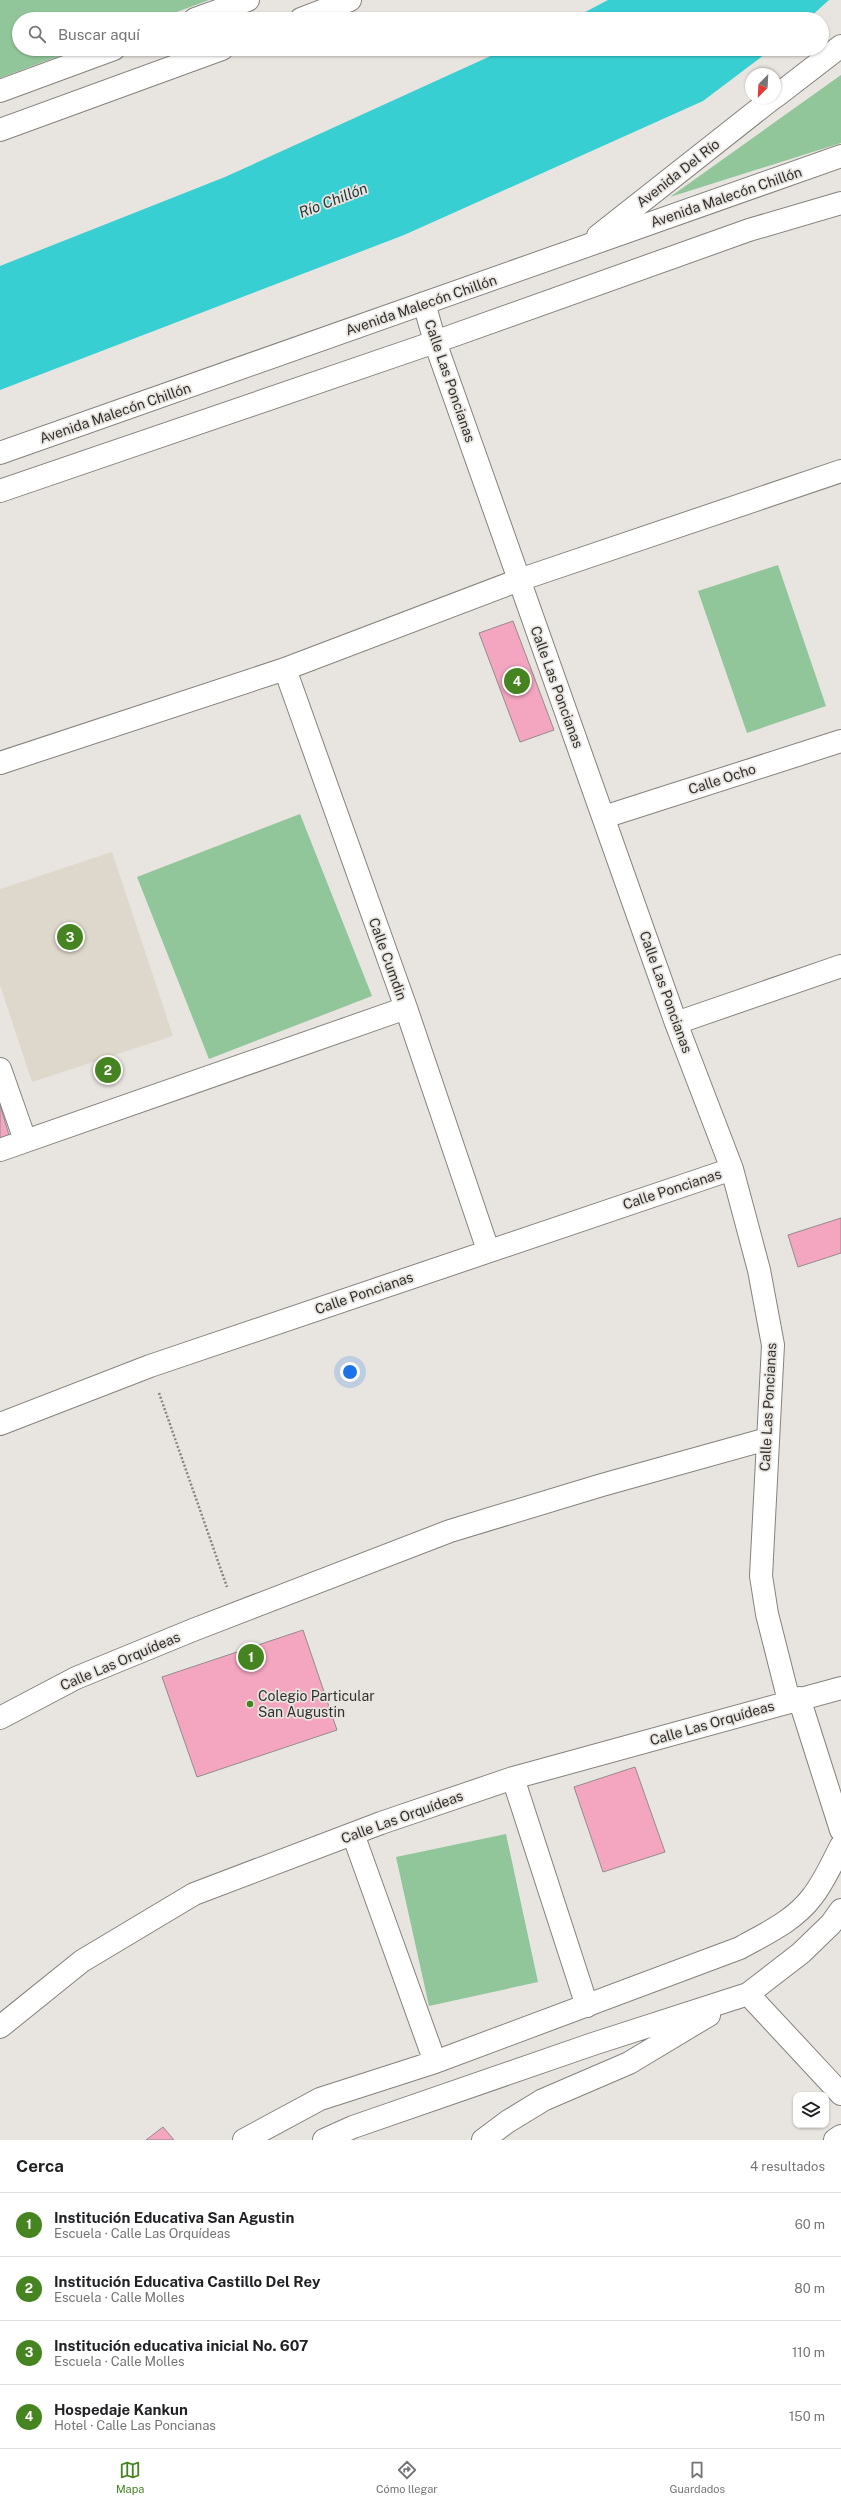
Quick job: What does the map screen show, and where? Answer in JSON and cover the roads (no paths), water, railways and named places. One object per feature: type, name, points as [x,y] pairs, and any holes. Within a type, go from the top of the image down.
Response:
[{"type":"street","points":[[208,12],[222,4],[248,0]]},
{"type":"street","points":[[318,12],[350,0]]},
{"type":"street","name":"Avenida Del Río","points":[[829,55],[841,46]]},
{"type":"street","points":[[0,92],[95,56]]},
{"type":"street","points":[[0,130],[203,56]]},
{"type":"street","name":"Avenida Del Río","points":[[781,92],[828,56]]},
{"type":"street","name":"Avenida Del Río","points":[[582,248],[765,104]]},
{"type":"street","name":"Avenida Malecón Chillón","points":[[0,453],[841,156]]},
{"type":"street","points":[[0,491],[435,342],[748,230],[841,203]]},
{"type":"street","name":"Calle Las Poncianas","points":[[424,304],[435,342],[676,1023],[732,1169],[759,1270],[773,1345],[761,1576],[767,1614],[794,1700],[841,1830]]},
{"type":"street","points":[[0,763],[285,669],[520,580],[841,471]]},
{"type":"street","name":"Calle Cumdin","points":[[285,669],[406,1008],[488,1250]]},
{"type":"street","name":"Calle Ocho","points":[[604,817],[841,740]]},
{"type":"street","points":[[676,1023],[841,966]]},
{"type":"street","points":[[0,1150],[406,1008]]},
{"type":"street","points":[[0,1069],[25,1140]]},
{"type":"street","name":"Calle Poncianas","points":[[0,1424],[150,1366],[488,1250],[732,1169]]},
{"type":"street","name":"Calle Las Orquídeas","points":[[0,1718],[76,1678],[236,1613],[450,1531],[602,1485],[767,1439]]},
{"type":"street","name":"Calle Las Orquídeas","points":[[0,2027],[82,1961],[194,1894],[354,1834],[513,1778],[841,1688]]},
{"type":"street","points":[[513,1778],[587,2006]]},
{"type":"street","points":[[354,1834],[435,2062]]},
{"type":"street","points":[[244,2140],[320,2099],[435,2062],[740,1948],[773,1930],[797,1913],[812,1897],[841,1846]]},
{"type":"street","points":[[483,2140],[507,2122],[543,2100],[630,2063],[744,1995],[801,1953],[830,1924],[841,1910]]},
{"type":"street","points":[[744,1995],[841,2094]]},
{"type":"street","points":[[324,2140],[353,2127],[593,2044],[744,1995]]},
{"type":"street","points":[[835,2140],[841,2136]]},
{"type":"water","points":[[608,0],[829,0],[816,12],[585,12]]},
{"type":"water","name":"Río Chillón","points":[[491,56],[763,56],[703,101],[404,235],[0,390],[0,266],[225,177]]},
{"type":"place","name":"Hospedaje Kankun","points":[[517,681]]},
{"type":"place","name":"Institución educativa inicial No. 607","points":[[70,937]]},
{"type":"place","name":"Institución Educativa Castillo Del Rey","points":[[108,1070]]},
{"type":"place","name":"Institución Educativa San Agustin","points":[[251,1657]]},
{"type":"place","name":"Colegio Particular San Augustin","points":[[250,1704]]}]
